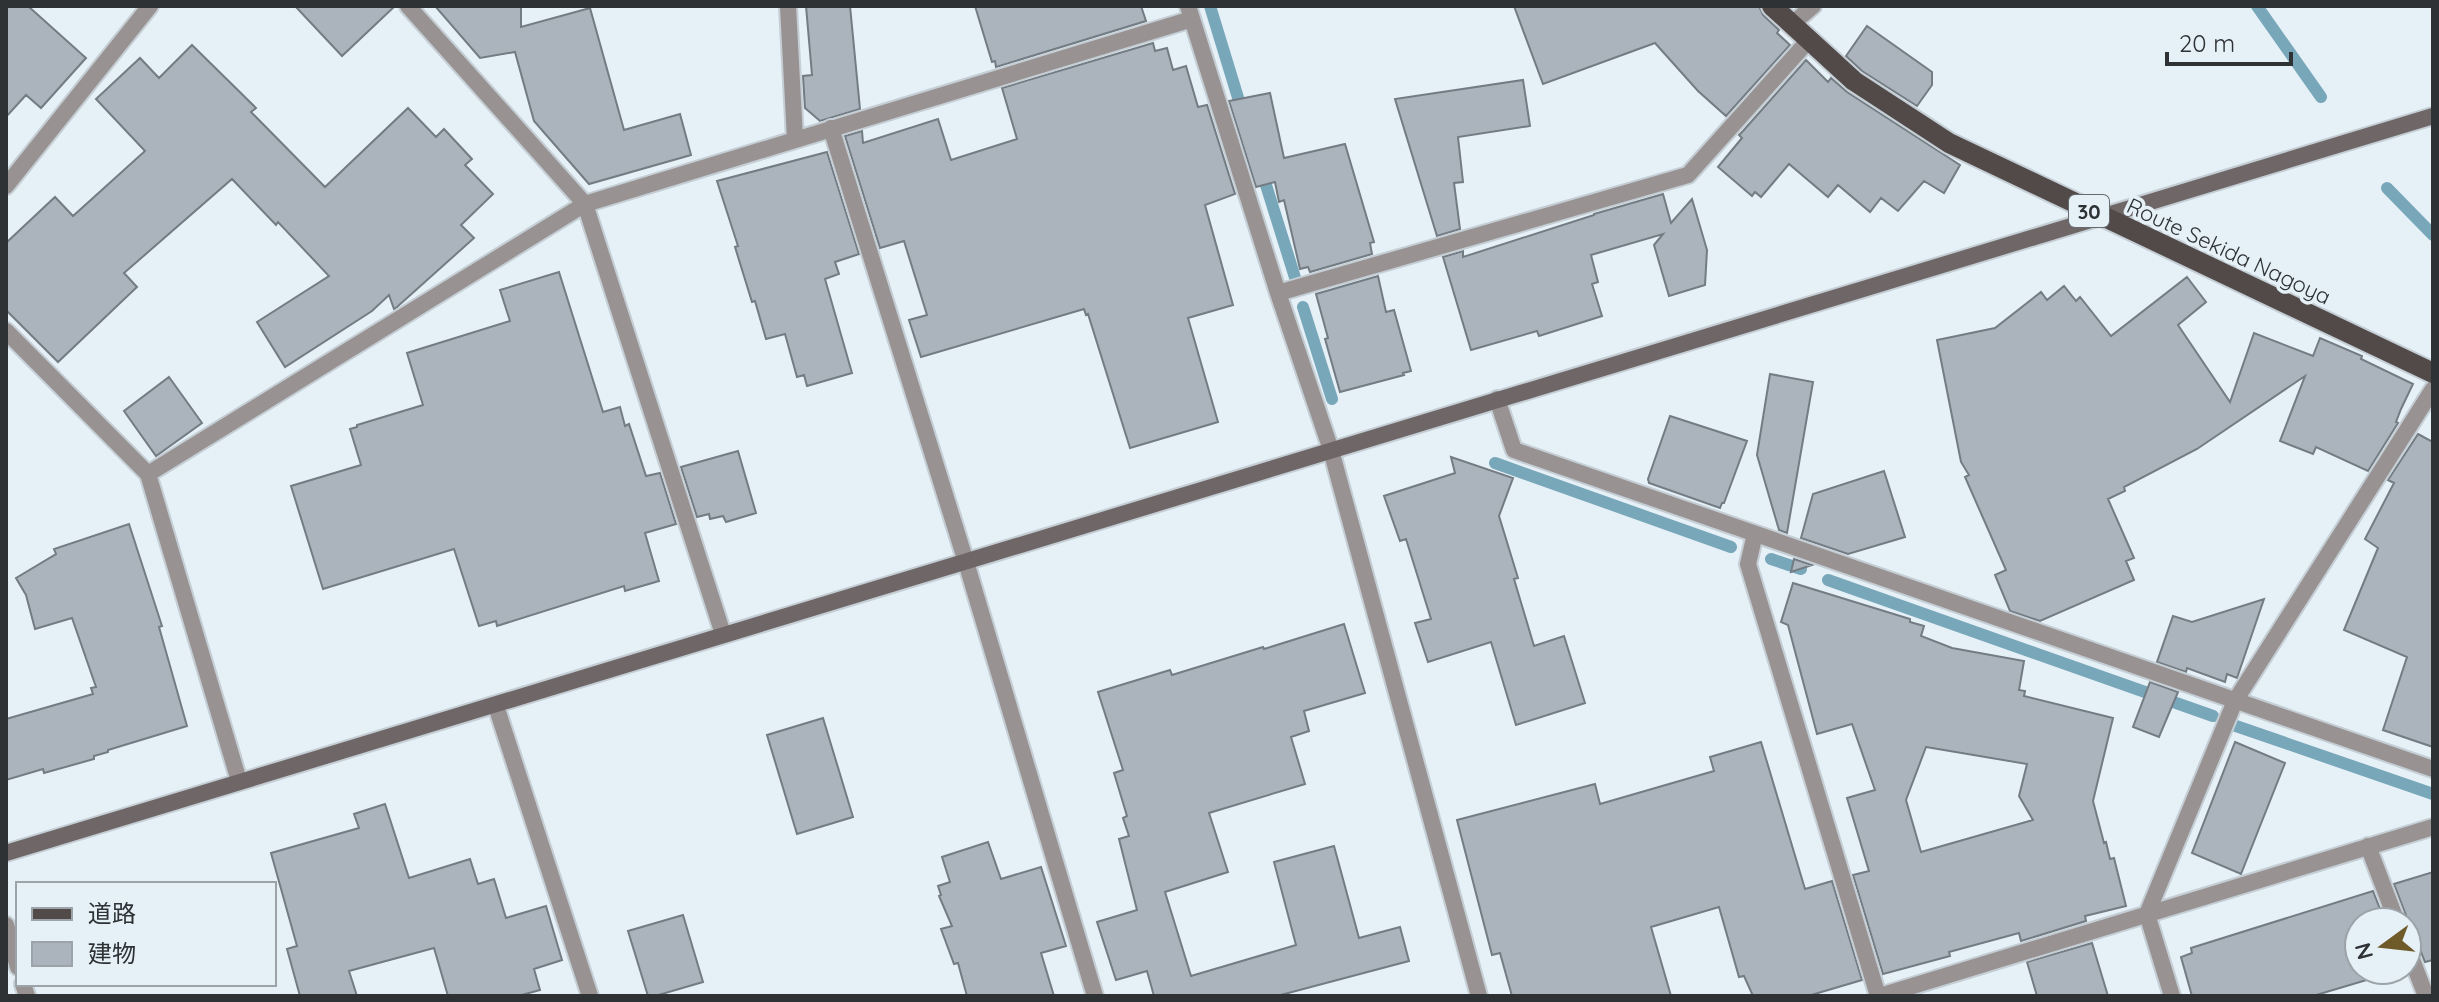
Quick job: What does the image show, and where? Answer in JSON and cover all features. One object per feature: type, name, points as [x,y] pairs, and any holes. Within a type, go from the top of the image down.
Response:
[{"type":"main road","name":"Route Sekida Nagoya","points":[[1772,6],[1854,81],[1949,143],[2433,373]]},
{"type":"street","points":[[6,186],[150,6]]},
{"type":"street","points":[[408,6],[585,204],[723,634]]},
{"type":"street","points":[[788,6],[795,139]]},
{"type":"street","points":[[1791,25],[1813,6]]},
{"type":"street","points":[[148,474],[585,204],[1190,13],[1331,450],[1479,996]]},
{"type":"street","points":[[1278,293],[1688,175],[1808,41]]},
{"type":"street","points":[[6,853],[2433,116]]},
{"type":"street","points":[[831,128],[966,562],[1095,996]]},
{"type":"street","points":[[6,331],[148,474],[239,781]]},
{"type":"street","points":[[2172,996],[2147,914],[2235,701],[2433,389]]},
{"type":"street","points":[[1497,399],[1514,450],[2433,769]]},
{"type":"street","points":[[1755,534],[1748,564],[1879,996],[2433,827]]},
{"type":"street","points":[[496,706],[590,996]]},
{"type":"street","points":[[2368,846],[2391,906]]},
{"type":"street","points":[[6,925],[16,960]]},
{"type":"building","points":[[6,6],[28,6],[86,58],[41,108],[26,95],[6,117]]},
{"type":"building","points":[[295,6],[395,6],[342,56]]},
{"type":"building","points":[[435,6],[521,6],[521,27],[590,8],[624,130],[680,114],[691,155],[589,184],[534,121],[515,52],[480,58]]},
{"type":"building","points":[[806,6],[850,6],[860,109],[820,121],[805,108],[803,76],[812,75]]},
{"type":"building","points":[[975,6],[1141,6],[1146,21],[996,67]]},
{"type":"building","points":[[1514,6],[1759,6],[1763,15],[1779,30],[1777,33],[1790,45],[1726,116],[1698,91],[1655,43],[1543,84]]},
{"type":"building","points":[[1867,26],[1932,72],[1932,85],[1917,106],[1862,71],[1846,56]]},
{"type":"building","points":[[1153,43],[1155,51],[1167,48],[1173,70],[1186,66],[1198,107],[1207,105],[1235,194],[1205,205],[1233,305],[1188,318],[1218,422],[1130,448],[1084,309],[921,357],[909,320],[927,315],[904,241],[880,248],[845,136],[862,131],[863,143],[938,119],[951,160],[1017,139],[1002,88]]},
{"type":"building","points":[[192,45],[256,108],[251,112],[325,187],[408,108],[436,137],[444,129],[472,159],[465,165],[493,194],[461,225],[474,238],[397,307],[394,309],[389,295],[372,311],[285,367],[257,322],[329,276],[232,179],[124,273],[137,287],[58,362],[6,310],[6,243],[55,197],[73,216],[145,151],[96,99],[140,58],[159,78]]},
{"type":"building","points":[[1806,60],[1828,82],[1831,78],[1847,92],[1960,165],[1944,193],[1924,181],[1898,211],[1881,198],[1870,212],[1838,185],[1828,197],[1789,164],[1761,197],[1755,192],[1752,196],[1718,167],[1742,138],[1739,135]]},
{"type":"building","points":[[1523,80],[1530,126],[1458,137],[1463,182],[1454,183],[1460,229],[1437,236],[1395,99]]},
{"type":"building","points":[[1270,93],[1284,158],[1345,144],[1374,242],[1370,243],[1372,254],[1310,272],[1308,267],[1300,269],[1284,200],[1279,202],[1275,182],[1256,187],[1229,101]]},
{"type":"building","points":[[827,152],[859,254],[835,262],[839,274],[825,279],[852,373],[807,386],[804,375],[797,377],[785,334],[766,339],[755,301],[752,302],[717,181]]},
{"type":"building","points":[[1663,194],[1671,223],[1692,199],[1707,250],[1705,285],[1669,296],[1654,245],[1663,234],[1591,255],[1598,282],[1592,284],[1602,316],[1539,336],[1537,331],[1471,350],[1443,257],[1463,251],[1463,257]]},
{"type":"building","points":[[559,272],[603,412],[620,407],[625,426],[629,424],[646,476],[660,473],[676,524],[645,533],[659,581],[625,591],[624,586],[497,626],[496,621],[479,626],[454,549],[323,589],[291,486],[361,465],[350,429],[423,405],[407,353],[510,321],[500,290]]},
{"type":"building","points":[[1378,276],[1386,312],[1394,310],[1411,371],[1340,392],[1316,294]]},
{"type":"building","points":[[2187,277],[2206,302],[2178,325],[2230,402],[2254,333],[2313,356],[2320,338],[2362,356],[2361,359],[2413,384],[2398,423],[2368,471],[2316,447],[2313,454],[2280,441],[2305,376],[2197,449],[2124,487],[2125,491],[2108,499],[2134,558],[2126,561],[2134,580],[2040,621],[2010,611],[1995,575],[2006,570],[1965,477],[1969,475],[1961,462],[1937,340],[1995,328],[2041,292],[2047,300],[2064,286],[2076,301],[2080,297],[2111,336]]},
{"type":"building","points":[[1770,374],[1813,382],[1787,533],[1779,530],[1757,455]]},
{"type":"building","points":[[169,377],[202,423],[156,456],[124,411]]},
{"type":"building","points":[[1670,416],[1747,441],[1720,508],[1649,483]]},
{"type":"building","points":[[2418,434],[2433,442],[2433,747],[2383,730],[2407,657],[2344,630],[2378,548],[2365,539],[2394,483],[2388,480]]},
{"type":"building","points":[[738,451],[756,513],[726,522],[723,516],[710,519],[709,514],[697,517],[681,467]]},
{"type":"building","points":[[1451,457],[1513,478],[1499,516],[1534,646],[1564,636],[1585,703],[1516,725],[1491,642],[1428,662],[1415,623],[1431,619],[1406,539],[1400,541],[1384,496],[1455,473]]},
{"type":"building","points":[[1884,471],[1905,537],[1848,554],[1801,538],[1813,494]]},
{"type":"building","points":[[129,524],[162,626],[159,627],[187,726],[108,750],[94,756],[94,759],[6,780],[6,719],[93,694],[91,688],[96,687],[72,618],[35,629],[26,595],[16,578],[56,554],[54,549]]},
{"type":"building","points":[[1794,559],[1812,565],[1791,572]]},
{"type":"building","points":[[1793,583],[1910,619],[1910,622],[1924,626],[1921,636],[1952,648],[2024,661],[2019,690],[2025,691],[2024,696],[2113,718],[2093,801],[2104,843],[2110,859],[2114,858],[2126,906],[2085,916],[2086,921],[2021,941],[2019,933],[1883,974],[1853,875],[1869,871],[1847,798],[1875,790],[1852,724],[1817,734],[1788,625],[1781,622]],"holes":[[[1926,747],[2027,764],[2019,796],[2033,820],[1921,852],[1906,800]]]},
{"type":"building","points":[[2264,599],[2237,678],[2227,674],[2225,682],[2187,668],[2186,672],[2157,662],[2173,616],[2192,622]]},
{"type":"building","points":[[1344,624],[1365,693],[1304,711],[1309,731],[1291,737],[1305,784],[1209,813],[1228,872],[1165,892],[1191,976],[1296,945],[1274,862],[1334,846],[1359,938],[1400,927],[1409,961],[1277,996],[1154,996],[1147,971],[1116,980],[1097,922],[1137,910],[1119,839],[1129,836],[1123,818],[1127,816],[1114,773],[1123,770],[1098,692],[1170,670],[1172,675]]},
{"type":"building","points":[[2150,682],[2178,692],[2159,737],[2133,727]]},
{"type":"building","points":[[823,718],[853,817],[797,834],[767,735]]},
{"type":"building","points":[[1761,742],[1805,889],[1832,881],[1862,980],[1808,996],[1753,996],[1744,976],[1739,977],[1719,907],[1651,927],[1671,996],[1512,996],[1500,953],[1492,955],[1457,820],[1595,784],[1600,804],[1714,771],[1710,757]]},
{"type":"building","points":[[2235,742],[2285,763],[2241,874],[2192,853]]},
{"type":"building","points":[[385,804],[409,878],[470,859],[478,884],[494,879],[506,918],[546,906],[562,960],[534,969],[540,990],[518,996],[448,996],[434,948],[349,971],[357,996],[300,996],[287,949],[297,946],[271,853],[359,828],[354,814]]},
{"type":"building","points":[[988,842],[1001,879],[1041,867],[1066,946],[1041,953],[1054,996],[967,996],[958,963],[954,964],[941,929],[952,926],[938,886],[950,882],[942,857]]},
{"type":"building","points":[[2433,872],[2433,960],[2425,962],[2423,957],[2423,906],[2402,906],[2394,884]]},
{"type":"building","points":[[2373,891],[2379,906],[2343,906],[2343,986],[2346,986],[2313,996],[2192,996],[2181,957],[2192,953],[2191,948]]},
{"type":"building","points":[[683,915],[703,982],[648,996],[628,931]]},
{"type":"building","points":[[2092,943],[2108,996],[2037,996],[2027,962]]},
{"type":"waterway","points":[[1210,6],[1243,114]]},
{"type":"waterway","points":[[2257,6],[2321,97]]},
{"type":"waterway","points":[[1261,169],[1297,284]]},
{"type":"waterway","points":[[2387,188],[2433,235]]},
{"type":"waterway","points":[[1303,307],[1332,399]]},
{"type":"waterway","points":[[1495,463],[1731,547]]},
{"type":"waterway","points":[[1771,559],[1801,569]]},
{"type":"waterway","points":[[1828,580],[2213,716]]},
{"type":"waterway","points":[[2236,726],[2433,794]]}]
